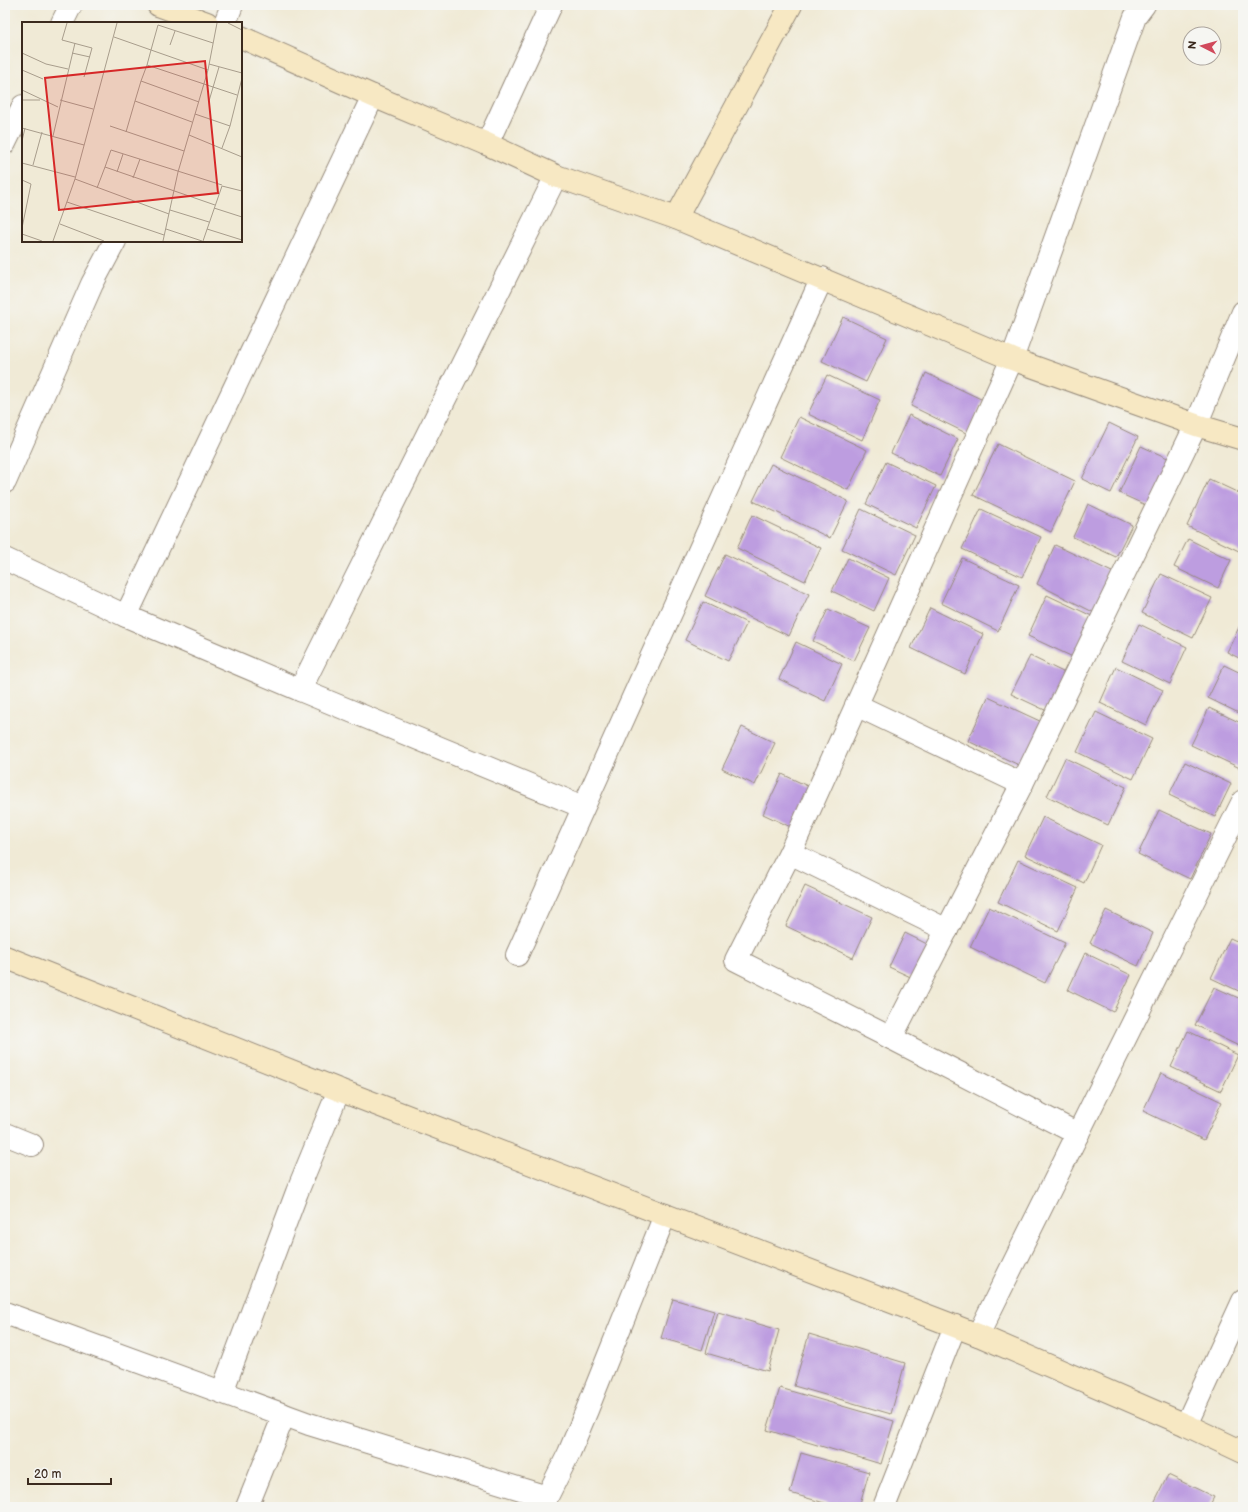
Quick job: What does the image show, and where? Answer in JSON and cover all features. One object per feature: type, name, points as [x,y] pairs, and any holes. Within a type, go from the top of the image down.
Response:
[{"type":"street","points":[[62,22],[71,5]]},
{"type":"street","points":[[158,5],[204,22]]},
{"type":"street","points":[[225,22],[232,5]]},
{"type":"street","points":[[487,144],[551,5]]},
{"type":"street","points":[[676,218],[791,5]]},
{"type":"street","points":[[1078,1134],[736,960],[790,853],[1012,359],[1135,17],[1144,5]]},
{"type":"street","points":[[242,37],[373,96],[487,144],[556,176],[676,218],[1012,359],[1196,425],[1243,439]]},
{"type":"street","points":[[126,616],[373,96]]},
{"type":"street","points":[[5,143],[22,108]]},
{"type":"street","points":[[300,690],[556,176]]},
{"type":"street","points":[[5,482],[92,284],[114,242]]},
{"type":"street","points":[[517,955],[822,278]]},
{"type":"street","points":[[891,1038],[1022,784],[1196,425],[1243,312]]},
{"type":"street","points":[[5,559],[126,616],[300,690],[583,806]]},
{"type":"street","points":[[856,705],[1022,784]]},
{"type":"street","points":[[978,1335],[1243,801]]},
{"type":"street","points":[[790,853],[947,930]]},
{"type":"street","points":[[5,957],[339,1090],[978,1335],[1186,1424],[1243,1452]]},
{"type":"street","points":[[222,1392],[297,1192],[339,1090]]},
{"type":"street","points":[[5,1134],[32,1145]]},
{"type":"street","points":[[5,1313],[309,1424],[545,1502],[588,1410],[665,1215]]},
{"type":"street","points":[[1186,1424],[1243,1301]]},
{"type":"street","points":[[884,1507],[954,1326]]},
{"type":"street","points":[[247,1507],[284,1415]]},
{"type":"building","points":[[843,317],[887,338],[866,382],[822,361]]},
{"type":"building","points":[[926,373],[983,400],[968,434],[911,406]]},
{"type":"building","points":[[827,375],[880,400],[862,440],[808,414]]},
{"type":"building","points":[[909,415],[958,439],[940,476],[891,453]]},
{"type":"building","points":[[799,417],[867,450],[848,490],[780,457]]},
{"type":"building","points":[[1109,423],[1138,437],[1111,493],[1082,479]]},
{"type":"building","points":[[998,444],[1075,481],[1051,532],[973,495]]},
{"type":"building","points":[[1141,446],[1172,460],[1150,507],[1119,493]]},
{"type":"building","points":[[886,462],[936,486],[916,528],[866,504]]},
{"type":"building","points":[[771,464],[848,501],[830,538],[753,501]]},
{"type":"building","points":[[1209,479],[1243,495],[1243,553],[1187,526]]},
{"type":"building","points":[[1088,504],[1132,525],[1116,557],[1073,537]]},
{"type":"building","points":[[861,509],[915,535],[896,575],[842,549]]},
{"type":"building","points":[[981,509],[1041,537],[1022,577],[962,549]]},
{"type":"building","points":[[752,515],[821,548],[805,581],[737,548]]},
{"type":"building","points":[[1188,539],[1231,560],[1218,588],[1174,567]]},
{"type":"building","points":[[1055,545],[1114,573],[1095,613],[1037,584]]},
{"type":"building","points":[[725,554],[809,594],[789,636],[705,596]]},
{"type":"building","points":[[848,558],[889,578],[874,611],[832,591]]},
{"type":"building","points":[[962,558],[1019,585],[998,631],[941,603]]},
{"type":"building","points":[[1161,574],[1212,598],[1193,638],[1142,613]]},
{"type":"building","points":[[1047,595],[1094,617],[1075,658],[1028,636]]},
{"type":"building","points":[[703,602],[747,623],[728,661],[685,640]]},
{"type":"building","points":[[930,608],[983,634],[965,674],[911,648]]},
{"type":"building","points":[[828,609],[870,628],[854,661],[813,641]]},
{"type":"building","points":[[1243,619],[1243,660],[1227,652]]},
{"type":"building","points":[[1139,624],[1187,647],[1170,684],[1122,661]]},
{"type":"building","points":[[796,642],[842,664],[825,701],[779,679]]},
{"type":"building","points":[[1030,656],[1065,673],[1047,711],[1011,694]]},
{"type":"building","points":[[1224,665],[1243,674],[1243,715],[1208,698]]},
{"type":"building","points":[[1116,667],[1163,690],[1146,725],[1100,703]]},
{"type":"building","points":[[988,697],[1044,723],[1023,767],[968,741]]},
{"type":"building","points":[[1209,708],[1243,724],[1242,769],[1191,745]]},
{"type":"building","points":[[1096,712],[1152,739],[1133,779],[1077,752]]},
{"type":"building","points":[[742,727],[775,743],[755,785],[722,769]]},
{"type":"building","points":[[1065,758],[1126,787],[1108,825],[1047,796]]},
{"type":"building","points":[[1185,762],[1231,784],[1215,817],[1169,795]]},
{"type":"building","points":[[782,774],[816,790],[797,830],[763,814]]},
{"type":"building","points":[[1159,810],[1211,834],[1190,879],[1138,854]]},
{"type":"building","points":[[1043,817],[1101,845],[1084,883],[1025,855]]},
{"type":"building","points":[[1018,860],[1078,888],[1058,931],[998,902]]},
{"type":"building","points":[[805,886],[872,917],[853,958],[786,926]]},
{"type":"building","points":[[989,907],[1065,943],[1045,983],[970,947]]},
{"type":"building","points":[[1106,910],[1153,933],[1138,966],[1090,943]]},
{"type":"building","points":[[905,933],[933,947],[917,980],[889,967]]},
{"type":"building","points":[[1230,938],[1243,944],[1243,993],[1211,978]]},
{"type":"building","points":[[1085,953],[1131,975],[1113,1012],[1068,990]]},
{"type":"building","points":[[1214,987],[1243,1000],[1243,1048],[1195,1025]]},
{"type":"building","points":[[1188,1031],[1238,1055],[1221,1091],[1171,1067]]},
{"type":"building","points":[[1161,1073],[1222,1102],[1204,1140],[1143,1111]]},
{"type":"building","points":[[673,1299],[714,1311],[702,1350],[661,1338]]},
{"type":"building","points":[[718,1312],[779,1330],[768,1371],[706,1353]]},
{"type":"building","points":[[809,1334],[905,1363],[891,1414],[794,1386]]},
{"type":"building","points":[[780,1388],[894,1421],[881,1464],[767,1430]]},
{"type":"building","points":[[801,1453],[869,1472],[859,1507],[838,1507],[790,1493]]},
{"type":"building","points":[[1168,1475],[1214,1497],[1209,1507],[1152,1507]]}]
